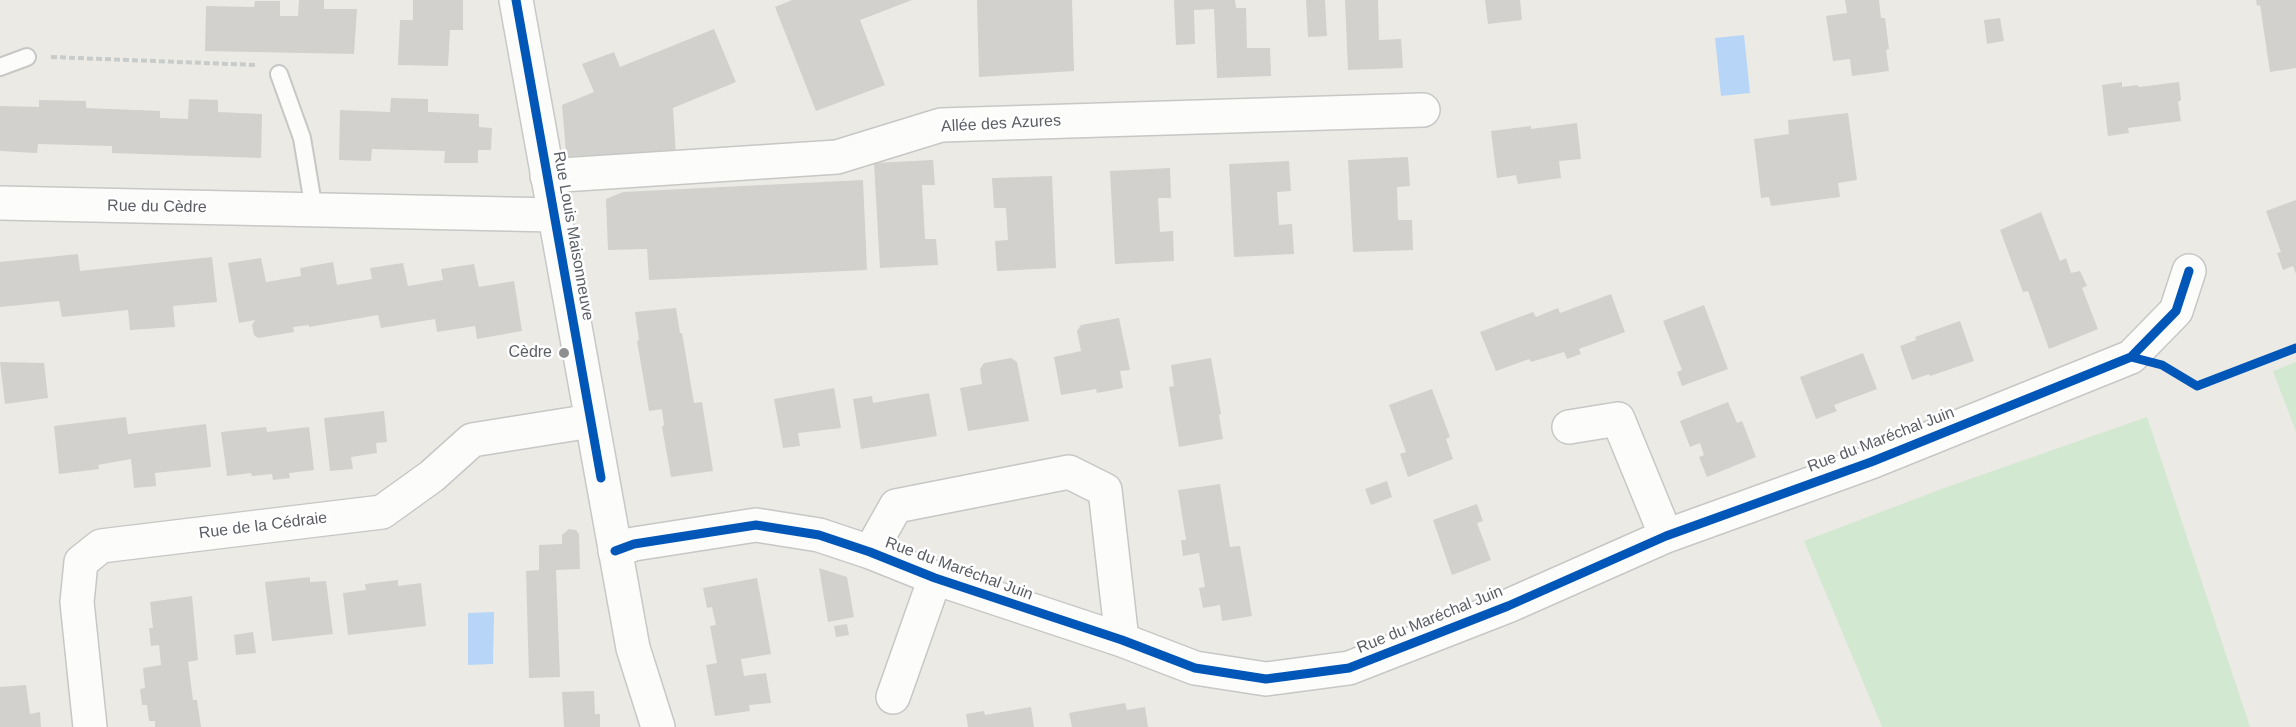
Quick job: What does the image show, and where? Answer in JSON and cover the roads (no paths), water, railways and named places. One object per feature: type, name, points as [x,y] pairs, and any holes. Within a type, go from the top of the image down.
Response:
[{"type":"street","name":"Rue Louis Maisonneuve","points":[[516,0],[633,648],[658,727]]},
{"type":"street","name":"Allée des Azures","points":[[547,177],[837,158],[941,125],[1423,110]]},
{"type":"street","name":"Rue du Cèdre","points":[[0,203],[554,215]]},
{"type":"street","name":"Rue du Maréchal Juin","points":[[615,551],[634,544],[756,525],[819,535],[935,578],[1122,640],[1195,668],[1266,680],[1349,668],[1508,606],[1666,536],[1871,462],[2131,357],[2176,311],[2189,271]]},
{"type":"street","points":[[1569,427],[1618,419],[1666,536]]},
{"type":"street","name":"Rue de la Cédraie","points":[[90,727],[77,602],[81,562],[101,546],[382,512],[432,476],[472,440],[591,421]]},
{"type":"street","name":"Rue du Maréchal Juin","points":[[870,552],[896,506],[1069,472],[1104,490],[1122,640]]},
{"type":"street","name":"Rue du Maréchal Juin","points":[[893,697],[935,578]]},
{"type":"lane","points":[[0,67],[27,57]]},
{"type":"lane","points":[[279,74],[302,138],[314,210]]},
{"type":"water","points":[[1744,35],[1750,93],[1721,96],[1715,38]]},
{"type":"water","points":[[494,612],[493,664],[468,665],[468,613]]},
{"type":"place","name":"Cèdre","points":[[564,353]]}]
